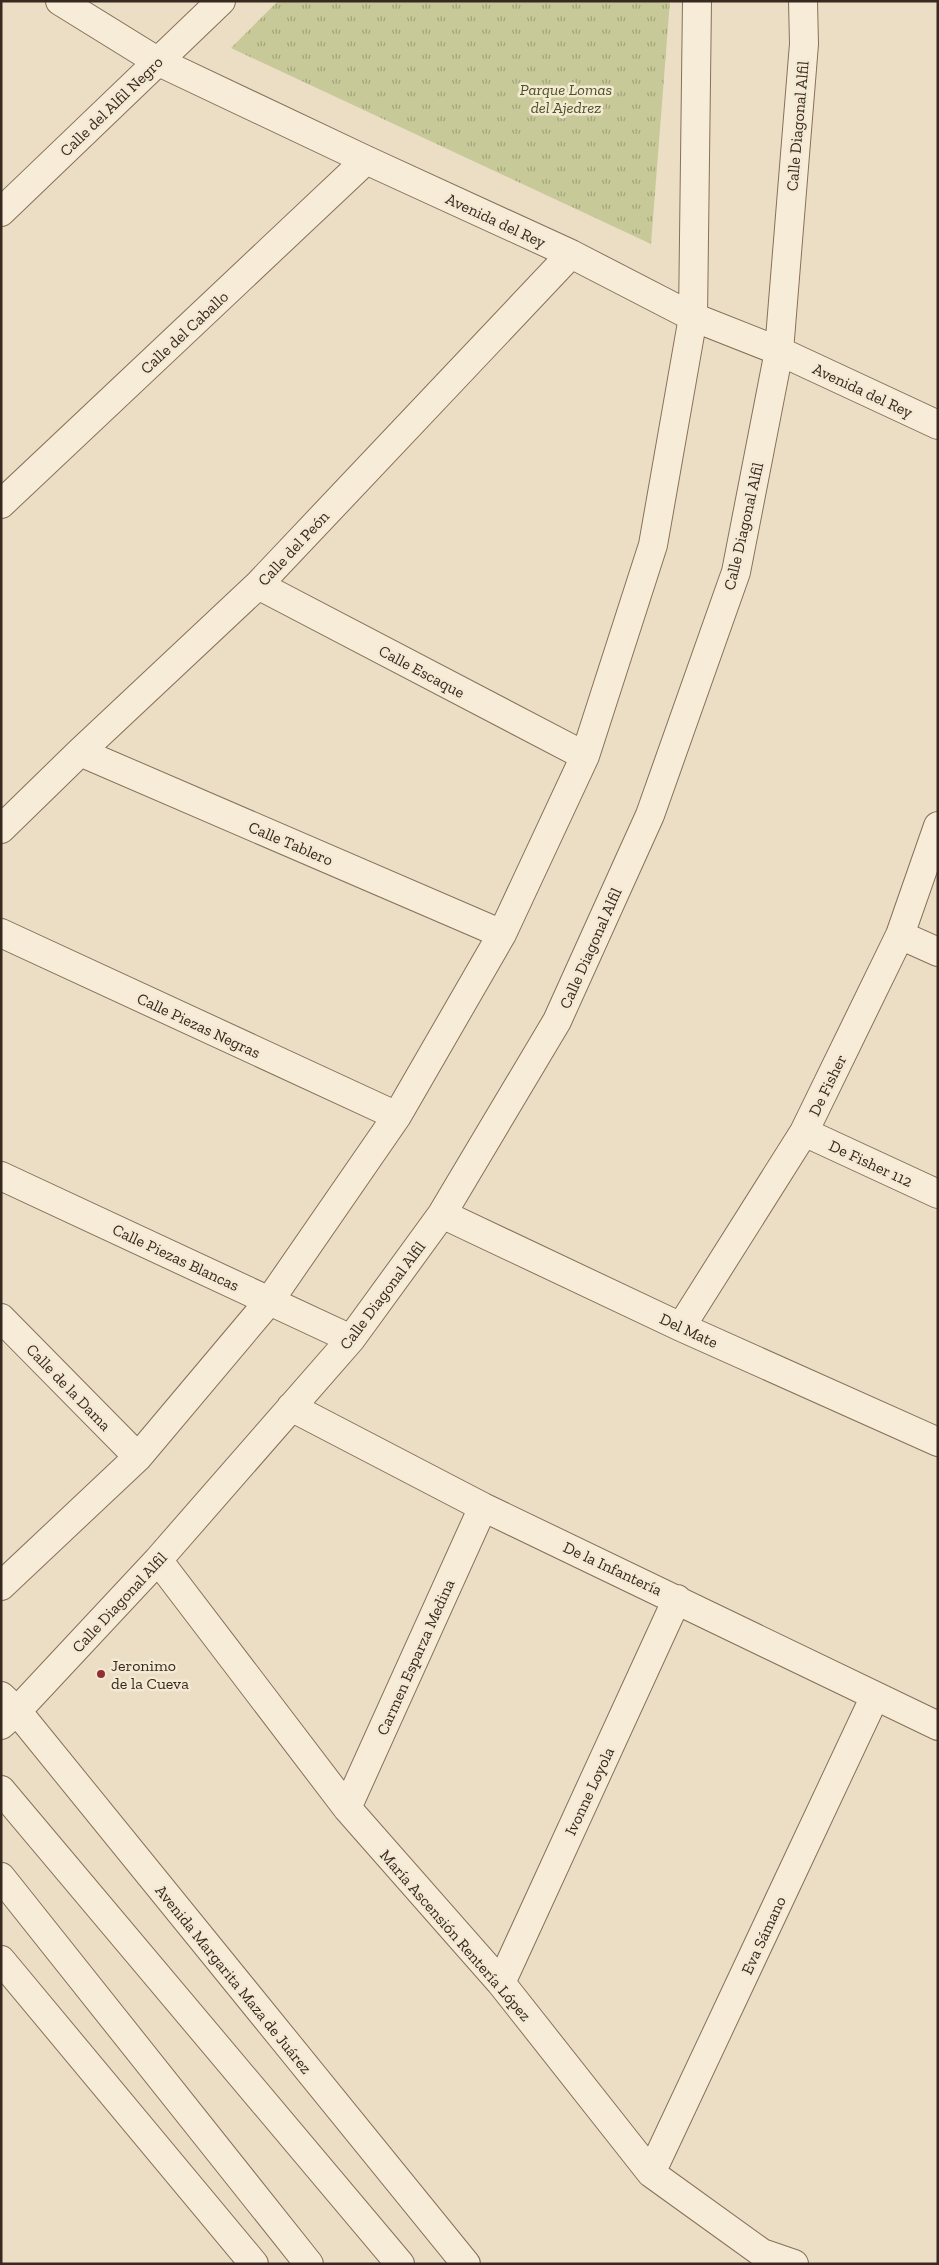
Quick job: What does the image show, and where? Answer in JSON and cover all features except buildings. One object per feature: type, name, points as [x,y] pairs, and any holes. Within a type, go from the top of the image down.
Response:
[{"type":"street","name":"Avenida del Rey","points":[[60,1],[157,61],[570,254],[693,317],[779,351],[938,425]]},
{"type":"street","name":"Calle del Alfil Negro","points":[[1,212],[221,1]]},
{"type":"street","points":[[1,1586],[138,1457],[270,1300],[397,1116],[502,934],[586,756],[653,545],[693,317],[697,1]]},
{"type":"street","name":"Calle Diagonal Alfil","points":[[6,1711],[158,1560],[351,1339],[442,1214],[557,1021],[650,815],[736,572],[779,351],[804,44],[803,1]]},
{"type":"street","name":"Calle del Caballo","points":[[1,504],[366,160]]},
{"type":"street","name":"Calle del Peón","points":[[1,829],[258,585],[570,254]]},
{"type":"street","name":"Calle Escaque","points":[[258,585],[586,756]]},
{"type":"street","name":"Calle Tablero","points":[[80,752],[502,934]]},
{"type":"street","name":"De Fisher","points":[[680,1327],[804,1132],[900,935],[938,826]]},
{"type":"street","name":"Calle Piezas Negras","points":[[1,933],[397,1116]]},
{"type":"street","points":[[900,935],[938,952]]},
{"type":"street","name":"De Fisher 112","points":[[804,1132],[938,1194]]},
{"type":"street","name":"Calle Piezas Blancas","points":[[1,1176],[351,1339]]},
{"type":"street","name":"Del Mate","points":[[442,1214],[680,1327],[938,1442]]},
{"type":"street","name":"Calle de la Dama","points":[[1,1318],[138,1457]]},
{"type":"street","name":"De la Infantería","points":[[291,1407],[483,1507],[938,1726]]},
{"type":"street","name":"Carmen Esparza Medina","points":[[347,1808],[483,1507]]},
{"type":"street","name":"María Ascensión Rentería López","points":[[158,1560],[347,1808],[500,1983],[651,2172],[762,2253],[794,2264]]},
{"type":"street","name":"Ivonne Loyola","points":[[500,1983],[677,1599]]},
{"type":"street","name":"Eva Sámano","points":[[651,2172],[875,1696]]},
{"type":"street","name":"Avenida Margarita Maza de Juárez","points":[[6,1711],[466,2264]]},
{"type":"street","points":[[1,1790],[400,2264]]},
{"type":"street","points":[[1,1877],[309,2264]]},
{"type":"street","points":[[1,1960],[254,2264]]},
{"type":"green space","name":"Parque Lomas del Ajedrez","points":[[278,1],[670,1],[651,244],[231,48]]},
{"type":"place","name":"Jeronimo de la Cueva","points":[[101,1674]]}]
